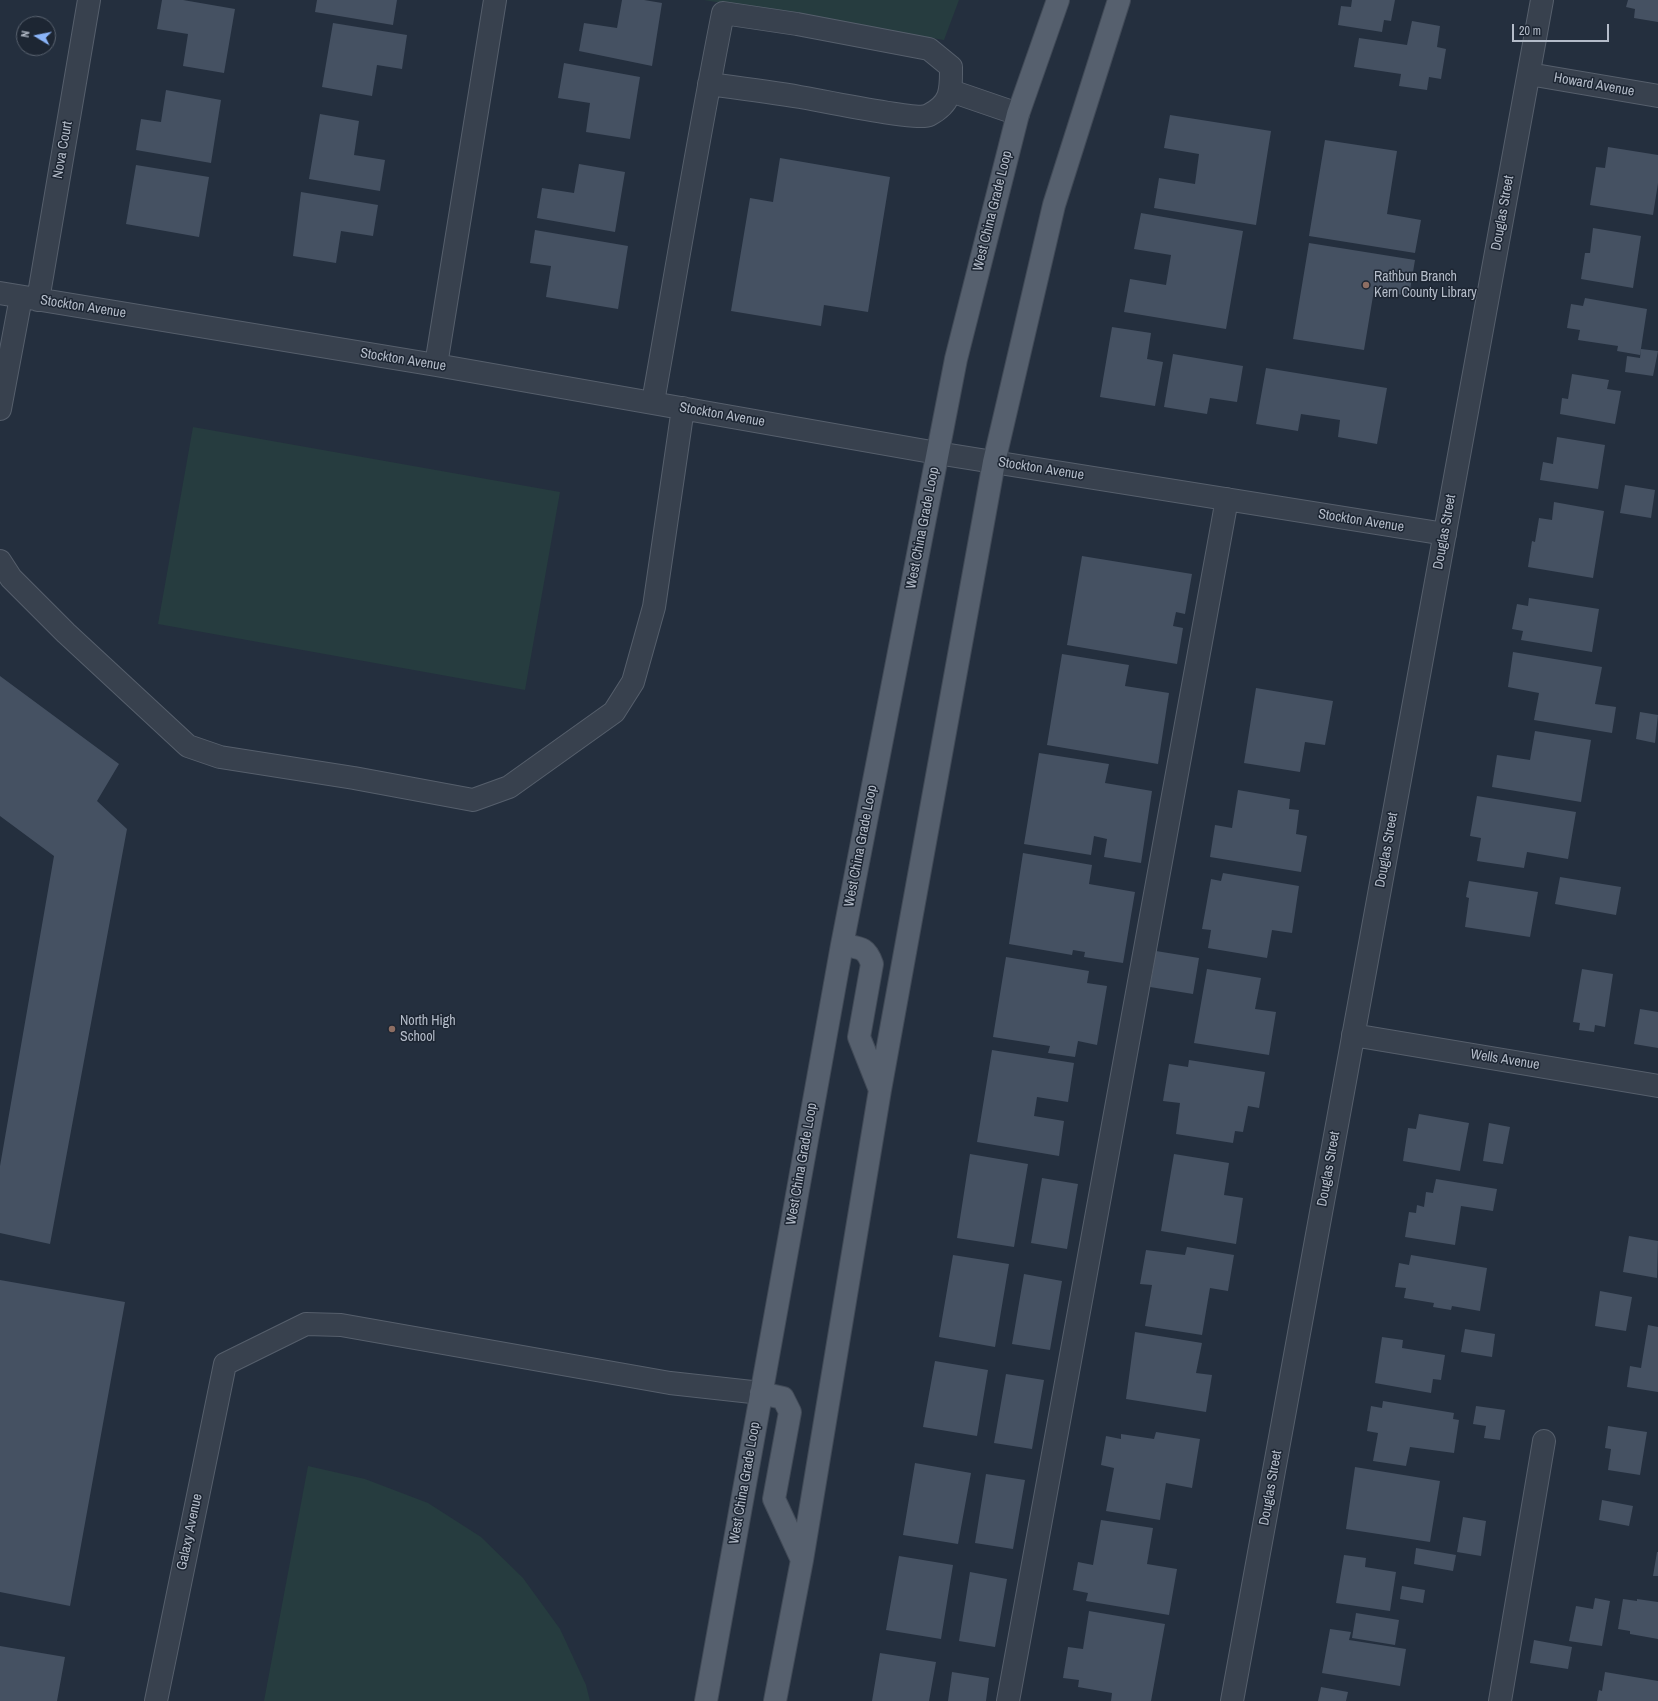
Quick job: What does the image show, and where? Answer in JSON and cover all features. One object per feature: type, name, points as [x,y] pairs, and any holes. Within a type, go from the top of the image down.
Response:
[{"type":"main road","name":"West China Grade Loop","points":[[706,1701],[842,945],[956,359],[1018,114],[1058,0]]},
{"type":"main road","points":[[775,1701],[802,1560],[880,1090],[994,462],[1054,205],[1119,0]]},
{"type":"main road","points":[[842,945],[862,948],[869,954],[872,964],[859,1037],[880,1090]]},
{"type":"main road","points":[[761,1393],[783,1398],[790,1412],[774,1499],[802,1560]]},
{"type":"street","name":"Nova Court","points":[[0,409],[20,297],[89,0]]},
{"type":"street","points":[[436,365],[495,0]]},
{"type":"street","name":"Douglas Street","points":[[1232,1701],[1542,0]]},
{"type":"street","points":[[654,402],[709,84],[723,13],[797,24],[929,49],[951,67],[952,91],[945,105],[928,116],[893,114],[799,97],[709,84]]},
{"type":"street","name":"Howard Avenue","points":[[1529,74],[1658,96]]},
{"type":"street","points":[[952,91],[1018,114]]},
{"type":"street","name":"Stockton Avenue","points":[[20,297],[436,365],[994,462],[1444,534]]},
{"type":"street","points":[[0,561],[11,578],[66,633],[188,746],[220,757],[354,778],[473,800],[509,787],[614,712],[633,682],[654,607],[683,408]]},
{"type":"street","points":[[1008,1701],[1227,499]]},
{"type":"street","name":"Wells Avenue","points":[[1353,1035],[1658,1086]]},
{"type":"street","name":"Galaxy Avenue","points":[[156,1701],[225,1364],[306,1324],[334,1325],[670,1383],[761,1393]]},
{"type":"street","points":[[1500,1701],[1515,1601],[1544,1441]]},
{"type":"green space","points":[[704,0],[959,0],[944,40]]},
{"type":"green space","points":[[193,427],[560,492],[525,690],[158,624]]},
{"type":"green space","points":[[308,1466],[365,1479],[428,1503],[481,1537],[523,1578],[560,1629],[586,1685],[590,1701],[264,1701]]},
{"type":"building","points":[[162,0],[183,0],[235,9],[224,73],[183,66],[188,34],[157,29]]},
{"type":"building","points":[[317,0],[397,0],[393,25],[315,12]]},
{"type":"building","points":[[622,0],[644,0],[662,3],[652,66],[579,51],[584,23],[617,28]]},
{"type":"building","points":[[1352,0],[1395,0],[1391,21],[1384,20],[1382,32],[1338,25],[1341,6],[1351,7]]},
{"type":"building","points":[[1628,0],[1658,0],[1658,22],[1634,18],[1635,9],[1626,7]]},
{"type":"building","points":[[1412,21],[1440,26],[1437,47],[1446,49],[1441,79],[1429,77],[1427,90],[1399,86],[1401,74],[1354,67],[1359,38],[1407,45]]},
{"type":"building","points":[[333,23],[407,35],[402,69],[377,65],[372,96],[322,87]]},
{"type":"building","points":[[564,63],[640,77],[630,139],[586,132],[590,103],[558,98]]},
{"type":"building","points":[[166,90],[221,100],[211,163],[136,150],[141,119],[161,122]]},
{"type":"building","points":[[320,114],[359,121],[354,155],[385,160],[380,191],[309,179]]},
{"type":"building","points":[[1170,115],[1271,131],[1256,225],[1154,208],[1159,178],[1195,184],[1199,154],[1164,148]]},
{"type":"building","points":[[1325,140],[1397,151],[1387,214],[1421,220],[1415,253],[1309,236]]},
{"type":"building","points":[[1608,147],[1658,155],[1658,183],[1653,215],[1590,205],[1596,167],[1605,168]]},
{"type":"building","points":[[780,158],[890,177],[868,312],[824,305],[821,326],[731,311],[750,198],[773,202]]},
{"type":"building","points":[[579,164],[625,172],[615,232],[537,218],[542,188],[574,193]]},
{"type":"building","points":[[136,165],[209,177],[199,237],[126,224]]},
{"type":"building","points":[[301,192],[378,205],[373,236],[341,231],[336,263],[293,256]]},
{"type":"building","points":[[1141,213],[1243,231],[1226,329],[1124,312],[1130,279],[1166,285],[1171,255],[1134,249]]},
{"type":"building","points":[[1593,228],[1641,236],[1633,288],[1581,279],[1585,253],[1590,253]]},
{"type":"building","points":[[535,230],[628,246],[618,309],[546,297],[551,266],[530,263]]},
{"type":"building","points":[[1309,243],[1415,260],[1409,296],[1374,290],[1364,350],[1293,339]]},
{"type":"building","points":[[1585,298],[1647,309],[1640,355],[1617,351],[1618,346],[1578,340],[1580,330],[1567,328],[1571,304],[1583,306]]},
{"type":"building","points":[[1112,327],[1151,333],[1147,359],[1163,362],[1155,406],[1100,397]]},
{"type":"building","points":[[1641,349],[1658,351],[1653,376],[1625,372],[1627,356],[1640,358]]},
{"type":"building","points":[[1173,354],[1243,366],[1237,402],[1210,398],[1207,414],[1164,407]]},
{"type":"building","points":[[1266,368],[1387,388],[1377,444],[1338,437],[1340,420],[1301,414],[1298,431],[1256,424]]},
{"type":"building","points":[[1572,374],[1609,380],[1607,389],[1621,391],[1615,424],[1560,414],[1562,398],[1568,399]]},
{"type":"building","points":[[1557,437],[1605,445],[1598,489],[1540,480],[1543,462],[1553,464]]},
{"type":"building","points":[[1625,485],[1655,490],[1651,518],[1620,513]]},
{"type":"building","points":[[1554,502],[1604,511],[1593,578],[1528,567],[1532,541],[1535,542],[1539,518],[1552,520]]},
{"type":"building","points":[[1082,556],[1192,574],[1185,614],[1176,612],[1173,626],[1183,628],[1177,664],[1067,645]]},
{"type":"building","points":[[1529,598],[1599,609],[1592,652],[1521,640],[1523,631],[1512,629],[1517,604],[1528,606]]},
{"type":"building","points":[[1513,652],[1602,667],[1595,704],[1616,707],[1612,733],[1534,720],[1539,693],[1508,687]]},
{"type":"building","points":[[1062,654],[1129,665],[1125,686],[1169,693],[1158,764],[1047,745]]},
{"type":"building","points":[[0,676],[119,764],[97,801],[127,829],[50,1244],[0,1233],[0,1166],[54,856],[0,816]]},
{"type":"building","points":[[1256,688],[1333,701],[1325,745],[1305,742],[1300,772],[1244,763]]},
{"type":"building","points":[[1640,712],[1658,715],[1655,743],[1636,739]]},
{"type":"building","points":[[1535,731],[1591,740],[1581,802],[1492,787],[1497,755],[1530,760]]},
{"type":"building","points":[[1039,753],[1109,764],[1105,783],[1152,791],[1141,863],[1104,857],[1107,839],[1094,836],[1091,855],[1024,844]]},
{"type":"building","points":[[1238,790],[1290,799],[1289,809],[1299,810],[1296,834],[1307,836],[1301,872],[1210,857],[1215,825],[1232,828]]},
{"type":"building","points":[[1477,796],[1576,812],[1568,859],[1527,852],[1524,868],[1477,861],[1481,838],[1470,836]]},
{"type":"building","points":[[1023,853],[1092,865],[1089,884],[1135,892],[1123,963],[1084,957],[1085,952],[1073,950],[1072,955],[1009,944]]},
{"type":"building","points":[[1223,873],[1299,886],[1292,933],[1272,930],[1267,958],[1208,948],[1211,930],[1202,929],[1211,879],[1221,881]]},
{"type":"building","points":[[1560,877],[1621,887],[1616,915],[1555,904]]},
{"type":"building","points":[[1469,881],[1538,892],[1530,937],[1465,927],[1469,898],[1466,897]]},
{"type":"building","points":[[1156,951],[1199,958],[1193,994],[1150,987]]},
{"type":"building","points":[[1006,957],[1089,971],[1087,983],[1107,986],[1097,1045],[1078,1041],[1075,1057],[1048,1053],[1050,1046],[993,1037]]},
{"type":"building","points":[[1207,969],[1261,978],[1255,1009],[1276,1012],[1269,1055],[1194,1043]]},
{"type":"building","points":[[1582,969],[1613,974],[1605,1027],[1595,1025],[1594,1032],[1579,1030],[1580,1023],[1573,1022]]},
{"type":"building","points":[[1640,1009],[1658,1012],[1658,1048],[1634,1044]]},
{"type":"building","points":[[992,1050],[1074,1063],[1068,1102],[1037,1097],[1034,1116],[1064,1121],[1059,1156],[977,1142]]},
{"type":"building","points":[[1189,1060],[1265,1072],[1259,1108],[1248,1106],[1243,1132],[1235,1131],[1233,1143],[1176,1134],[1180,1103],[1163,1101],[1169,1064],[1188,1067]]},
{"type":"building","points":[[1419,1114],[1469,1123],[1460,1171],[1403,1161],[1408,1128],[1416,1129]]},
{"type":"building","points":[[1489,1123],[1510,1127],[1503,1164],[1483,1161]]},
{"type":"building","points":[[970,1154],[1028,1164],[1014,1247],[957,1238]]},
{"type":"building","points":[[1174,1154],[1229,1163],[1224,1195],[1243,1198],[1236,1244],[1161,1231]]},
{"type":"building","points":[[1042,1178],[1078,1184],[1067,1249],[1031,1243]]},
{"type":"building","points":[[1436,1179],[1497,1189],[1493,1211],[1461,1206],[1455,1245],[1405,1237],[1409,1212],[1416,1213],[1417,1205],[1424,1207],[1426,1192],[1433,1193]]},
{"type":"building","points":[[1629,1236],[1658,1241],[1657,1278],[1623,1272]]},
{"type":"building","points":[[1187,1247],[1234,1255],[1228,1291],[1210,1288],[1202,1335],[1145,1326],[1152,1285],[1140,1284],[1146,1250],[1185,1255]]},
{"type":"building","points":[[953,1255],[1009,1264],[995,1347],[939,1337]]},
{"type":"building","points":[[1411,1255],[1487,1268],[1480,1311],[1452,1306],[1451,1310],[1433,1307],[1434,1303],[1404,1298],[1406,1288],[1395,1287],[1399,1263],[1409,1265]]},
{"type":"building","points":[[1024,1274],[1062,1281],[1050,1350],[1012,1344]]},
{"type":"building","points":[[0,1280],[125,1302],[70,1606],[0,1592]]},
{"type":"building","points":[[1600,1291],[1632,1297],[1626,1331],[1595,1326]]},
{"type":"building","points":[[1648,1325],[1658,1327],[1658,1392],[1627,1387],[1630,1366],[1641,1368]]},
{"type":"building","points":[[1465,1329],[1495,1334],[1492,1357],[1461,1352]]},
{"type":"building","points":[[1135,1332],[1202,1343],[1196,1373],[1212,1375],[1206,1412],[1126,1399]]},
{"type":"building","points":[[1382,1337],[1403,1340],[1402,1348],[1445,1355],[1441,1380],[1433,1379],[1431,1393],[1375,1383]]},
{"type":"building","points":[[935,1361],[988,1370],[977,1436],[923,1427]]},
{"type":"building","points":[[1006,1374],[1044,1380],[1032,1449],[994,1443]]},
{"type":"building","points":[[1383,1401],[1454,1413],[1453,1419],[1459,1420],[1454,1453],[1410,1447],[1406,1466],[1373,1461],[1378,1433],[1367,1431],[1371,1406],[1382,1408]]},
{"type":"building","points":[[1476,1406],[1505,1410],[1500,1440],[1484,1438],[1486,1426],[1473,1424]]},
{"type":"building","points":[[1608,1426],[1647,1432],[1640,1475],[1608,1470],[1611,1449],[1605,1448]]},
{"type":"building","points":[[1156,1432],[1200,1439],[1192,1488],[1166,1483],[1160,1520],[1106,1511],[1114,1468],[1101,1465],[1106,1436],[1121,1439],[1121,1434],[1154,1439]]},
{"type":"building","points":[[915,1463],[971,1473],[958,1544],[903,1535]]},
{"type":"building","points":[[1355,1467],[1440,1481],[1430,1542],[1346,1529]]},
{"type":"building","points":[[986,1474],[1025,1480],[1013,1549],[975,1543]]},
{"type":"building","points":[[1602,1500],[1633,1506],[1629,1526],[1599,1520]]},
{"type":"building","points":[[1463,1517],[1486,1521],[1481,1556],[1457,1552]]},
{"type":"building","points":[[1101,1520],[1153,1528],[1147,1564],[1177,1569],[1169,1615],[1086,1601],[1088,1593],[1073,1590],[1078,1562],[1093,1565]]},
{"type":"building","points":[[1416,1548],[1456,1555],[1453,1571],[1414,1564]]},
{"type":"building","points":[[1657,1552],[1658,1576],[1653,1576]]},
{"type":"building","points":[[1344,1555],[1366,1558],[1365,1567],[1396,1572],[1390,1611],[1336,1603]]},
{"type":"building","points":[[899,1556],[953,1565],[941,1639],[886,1630]]},
{"type":"building","points":[[970,1572],[1007,1579],[995,1647],[959,1641]]},
{"type":"building","points":[[1402,1586],[1425,1590],[1423,1603],[1400,1599]]},
{"type":"building","points":[[1595,1598],[1610,1601],[1602,1646],[1569,1641],[1576,1606],[1593,1609]]},
{"type":"building","points":[[1623,1599],[1658,1602],[1658,1639],[1630,1634],[1630,1631],[1618,1629]]},
{"type":"building","points":[[1089,1611],[1165,1624],[1151,1701],[1111,1701],[1112,1693],[1078,1687],[1079,1680],[1063,1678],[1068,1647],[1083,1649]]},
{"type":"building","points":[[1356,1613],[1399,1620],[1395,1645],[1352,1638]]},
{"type":"building","points":[[1330,1629],[1351,1632],[1349,1640],[1406,1649],[1400,1686],[1322,1673]]},
{"type":"building","points":[[1534,1640],[1572,1647],[1568,1669],[1530,1663]]},
{"type":"building","points":[[0,1646],[65,1657],[57,1701],[0,1701]]},
{"type":"building","points":[[880,1653],[936,1662],[929,1701],[872,1701]]},
{"type":"building","points":[[952,1672],[989,1678],[986,1701],[948,1701]]},
{"type":"building","points":[[1605,1672],[1658,1681],[1658,1701],[1597,1701],[1599,1690],[1602,1691]]},
{"type":"building","points":[[1321,1687],[1348,1692],[1346,1701],[1318,1701]]},
{"type":"place","name":"Rathbun Branch Kern County Library","points":[[1366,285]]},
{"type":"place","name":"North High School","points":[[392,1029]]}]
